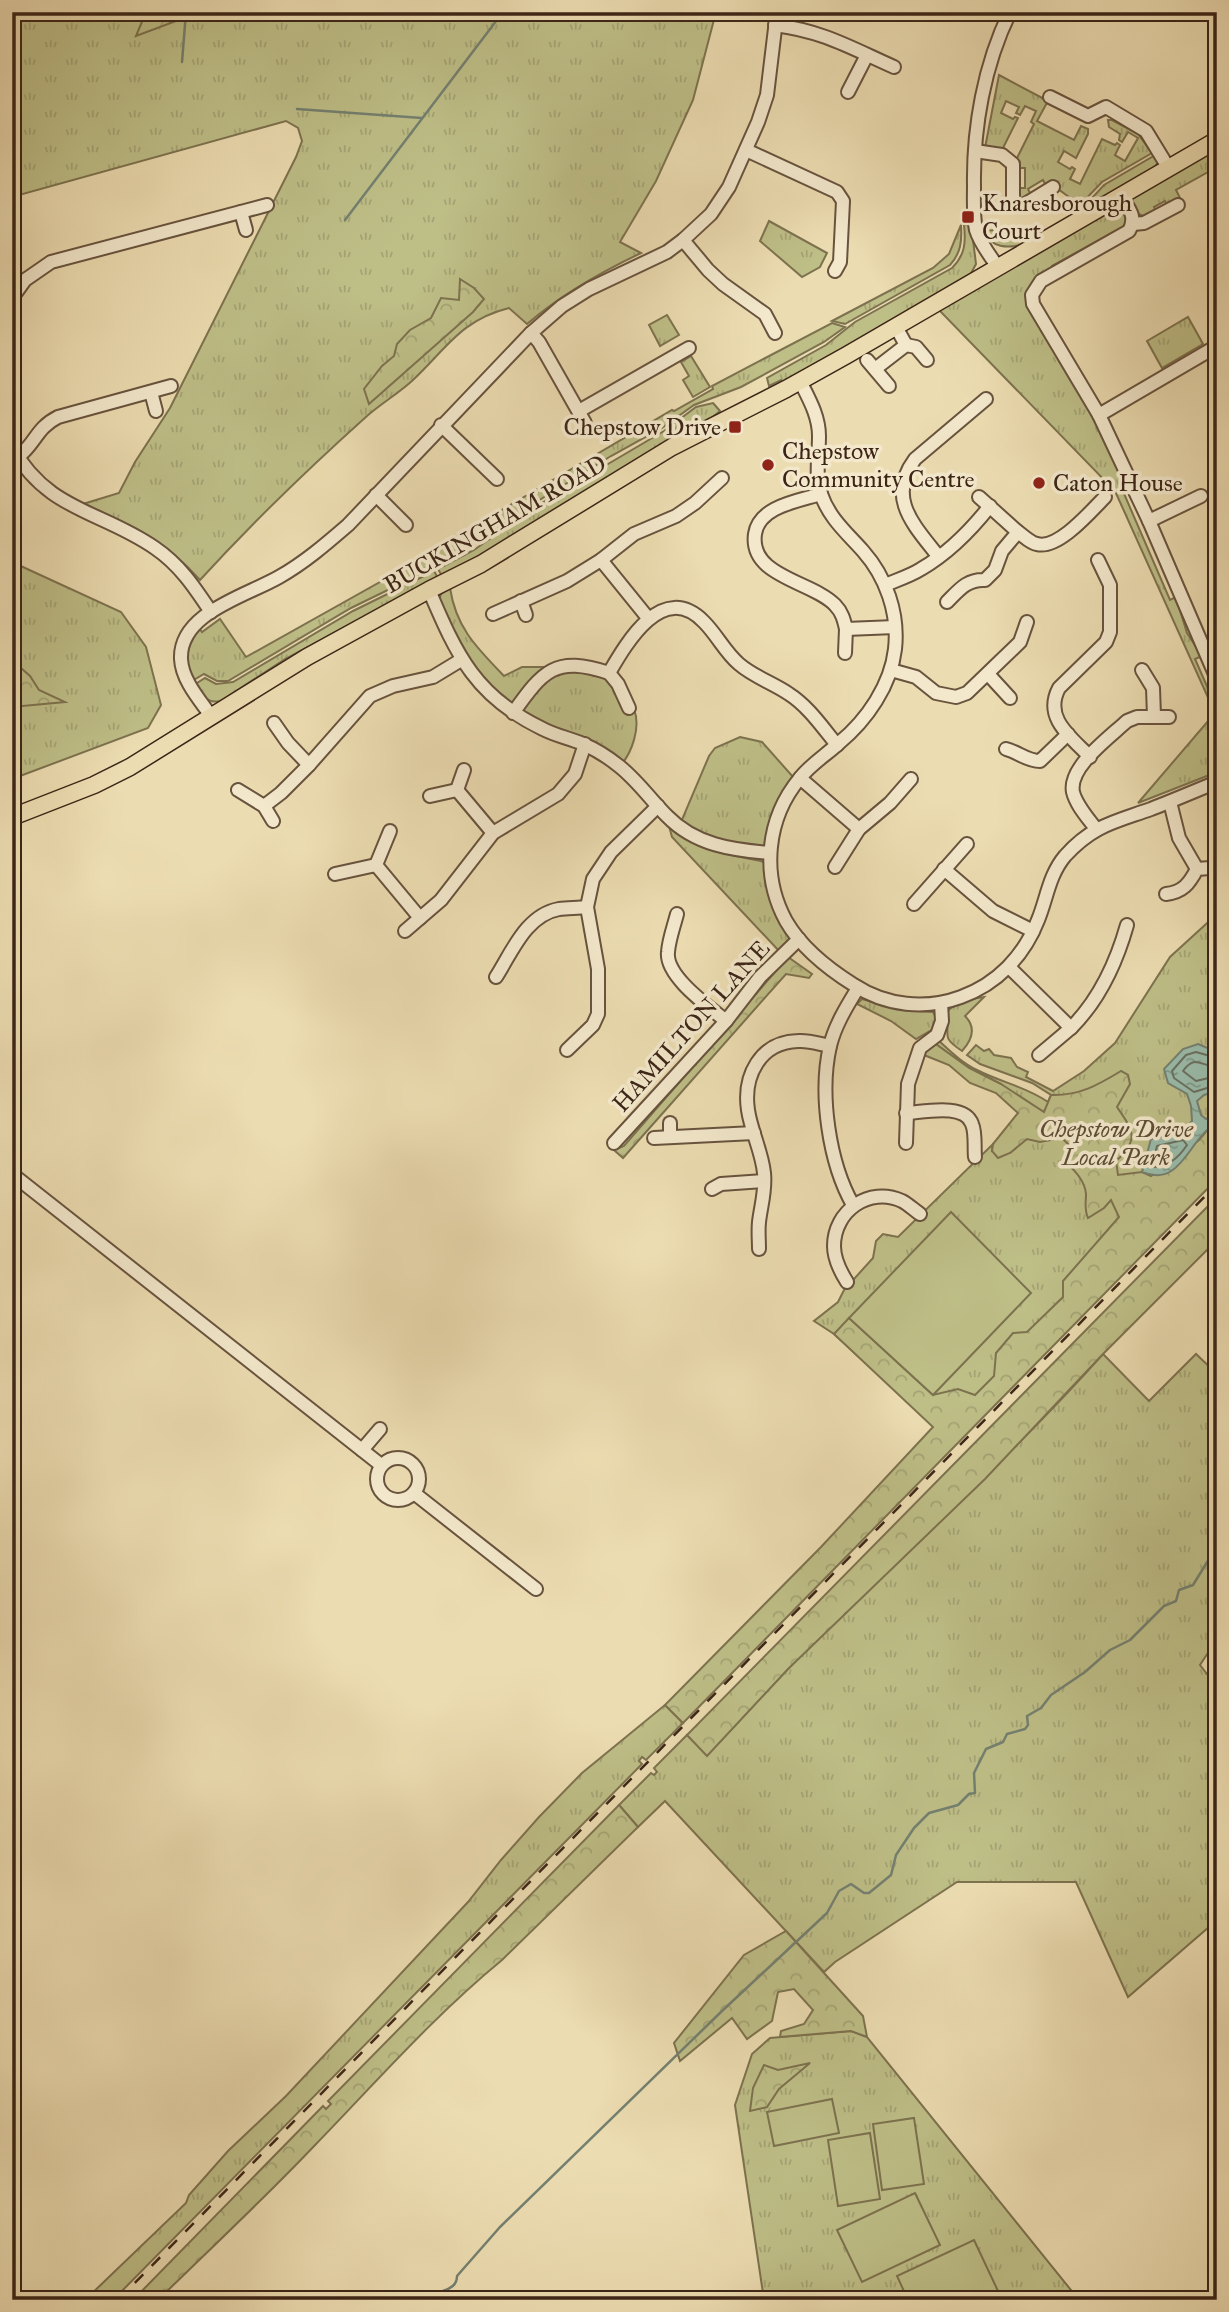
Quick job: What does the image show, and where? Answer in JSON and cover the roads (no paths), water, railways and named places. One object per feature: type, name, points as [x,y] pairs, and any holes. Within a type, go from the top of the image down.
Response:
[{"type":"main road","name":"BUCKINGHAM ROAD","points":[[12,817],[94,785],[130,767],[307,657],[481,564],[672,447],[793,385],[896,327],[1217,140]]},
{"type":"street","points":[[998,267],[976,230],[975,151],[979,111],[989,71],[1010,12]]},
{"type":"street","points":[[211,716],[184,674],[181,660],[187,633],[196,622],[279,577],[316,553],[348,525],[531,332],[562,306],[589,289],[667,252],[711,214],[729,187],[767,95],[776,19],[823,34],[894,67]]},
{"type":"street","points":[[848,92],[867,55]]},
{"type":"street","points":[[1050,97],[1088,116],[1106,107],[1139,125],[1146,131],[1168,167]]},
{"type":"street","points":[[746,150],[837,192],[843,201],[840,262],[835,271]]},
{"type":"street","points":[[975,151],[1002,155],[1013,163],[1013,201],[1022,206],[1054,187]]},
{"type":"street","points":[[1121,196],[1133,216],[1129,231],[1041,281],[1032,295],[1033,304],[1099,415],[1213,657],[1217,679]]},
{"type":"street","points":[[12,298],[25,280],[51,262],[267,205]]},
{"type":"street","points":[[1133,224],[1144,223],[1178,205]]},
{"type":"street","points":[[241,212],[246,230]]},
{"type":"street","points":[[683,240],[708,270],[775,324]]},
{"type":"street","points":[[896,327],[906,345]]},
{"type":"street","points":[[531,332],[582,417],[680,349]]},
{"type":"street","points":[[889,386],[871,364],[906,345],[916,347],[926,360]]},
{"type":"street","points":[[1099,415],[1217,346]]},
{"type":"street","points":[[793,385],[817,419],[819,436],[816,457],[821,494],[839,526],[874,565],[885,585],[895,627],[891,670],[873,705],[854,730],[800,778],[779,811],[772,832],[769,853],[776,898],[787,922],[799,939],[843,978],[876,997],[917,1005],[941,1003],[978,990],[1009,967],[1023,949],[1039,919],[1044,897],[1059,864],[1081,841],[1096,829],[1113,821],[1170,802],[1217,782]]},
{"type":"street","points":[[171,386],[58,417],[38,430],[30,448],[15,452],[39,483],[59,499],[138,537],[164,555],[184,573],[211,612]]},
{"type":"street","points":[[151,392],[156,411]]},
{"type":"street","points":[[938,556],[905,511],[902,484],[906,470],[915,459],[986,399]]},
{"type":"street","points":[[441,425],[497,480]]},
{"type":"street","points":[[493,614],[567,581],[601,560],[634,534],[676,516],[706,485],[722,478]]},
{"type":"street","points":[[821,494],[769,512],[756,528],[755,547],[765,564],[773,570],[837,606],[846,629],[845,653]]},
{"type":"street","points":[[376,495],[406,525]]},
{"type":"street","points":[[979,496],[1018,532],[1034,544],[1044,545],[1067,533],[1105,498]]},
{"type":"street","points":[[1149,522],[1201,496]]},
{"type":"street","points":[[885,585],[921,569],[972,529],[990,506]]},
{"type":"street","points":[[946,603],[965,585],[974,580],[985,580],[995,570],[1002,551],[1018,532]]},
{"type":"street","points":[[601,560],[649,618]]},
{"type":"street","points":[[1090,757],[1054,716],[1055,697],[1059,688],[1106,642],[1110,632],[1110,585],[1098,560]]},
{"type":"street","points":[[429,590],[461,660],[486,691],[513,713],[546,731],[585,744],[620,766],[657,806],[686,831],[703,841],[721,847],[769,853]]},
{"type":"street","points":[[521,601],[526,615]]},
{"type":"street","points":[[609,673],[627,642],[649,618],[663,611],[679,609],[694,613],[738,664],[790,694],[837,745]]},
{"type":"street","points":[[891,670],[916,677],[936,693],[956,698],[967,693],[1020,642],[1027,622]]},
{"type":"street","points":[[846,629],[895,627]]},
{"type":"street","points":[[264,806],[309,765],[370,696],[393,686],[433,677],[461,660]]},
{"type":"street","points":[[513,713],[529,691],[562,665],[584,665],[609,673],[618,684],[629,708]]},
{"type":"street","points":[[1142,670],[1153,688],[1154,716]]},
{"type":"street","points":[[988,674],[1010,698]]},
{"type":"street","points":[[1096,829],[1075,799],[1072,789],[1073,777],[1079,766],[1127,721],[1137,717],[1170,717]]},
{"type":"street","points":[[274,723],[309,765]]},
{"type":"street","points":[[1006,749],[1016,751],[1031,761],[1040,761],[1068,734]]},
{"type":"street","points":[[405,931],[442,900],[494,833],[558,794],[575,774],[585,744]]},
{"type":"street","points":[[457,790],[464,770]]},
{"type":"street","points":[[800,778],[859,829]]},
{"type":"street","points":[[835,867],[859,829],[890,803],[911,779]]},
{"type":"street","points":[[238,790],[264,806],[273,821]]},
{"type":"street","points":[[457,790],[494,833]]},
{"type":"street","points":[[430,796],[457,790]]},
{"type":"street","points":[[1166,894],[1184,889],[1204,869],[1179,838],[1170,802]]},
{"type":"street","points":[[567,1050],[593,1026],[598,1014],[598,969],[587,907],[593,879],[611,852],[657,806]]},
{"type":"street","points":[[376,865],[390,831]]},
{"type":"street","points":[[914,904],[967,844]]},
{"type":"street","points":[[376,865],[420,918]]},
{"type":"street","points":[[335,874],[376,865]]},
{"type":"street","points":[[944,869],[993,911],[1033,931]]},
{"type":"street","points":[[496,977],[523,932],[537,918],[557,909],[587,907]]},
{"type":"street","points":[[677,914],[668,953],[669,967],[726,1021]]},
{"type":"street","points":[[1039,1055],[1071,1028],[1091,1005],[1113,968],[1127,925]]},
{"type":"street","name":"HAMILTON LANE","points":[[614,1143],[726,1021],[760,977],[799,939]]},
{"type":"street","points":[[1009,967],[1071,1028]]},
{"type":"street","points":[[853,1205],[840,1176],[831,1145],[826,1080],[830,1046],[840,1018],[858,988]]},
{"type":"street","points":[[906,1143],[908,1084],[920,1048],[937,1035],[942,1021],[941,1003]]},
{"type":"street","points":[[760,1249],[759,1222],[764,1181],[748,1110],[750,1074],[758,1059],[783,1043],[797,1041],[830,1046]]},
{"type":"street","points":[[906,1113],[957,1111],[967,1115],[973,1125],[975,1157]]},
{"type":"street","points":[[670,1122],[670,1137]]},
{"type":"street","points":[[654,1138],[754,1133]]},
{"type":"street","points":[[12,1174],[381,1465]]},
{"type":"street","points":[[712,1189],[721,1184],[764,1181]]},
{"type":"street","points":[[847,1282],[827,1248],[842,1218],[853,1205],[869,1198],[906,1196],[920,1214]]},
{"type":"street","points":[[759,1222],[773,1222]]},
{"type":"street","points":[[362,1450],[380,1429]]},
{"type":"street","points":[[393,1458],[411,1463],[419,1481],[414,1493],[401,1500],[387,1497],[377,1486],[376,1479],[381,1465],[393,1458]]},
{"type":"street","points":[[414,1493],[536,1589]]},
{"type":"water","points":[[1198,1044],[1217,1052],[1217,1091],[1204,1095],[1197,1101],[1201,1115],[1206,1119],[1217,1113],[1217,1124],[1207,1130],[1176,1167],[1167,1173],[1156,1175],[1142,1172],[1151,1139],[1181,1133],[1192,1121],[1187,1094],[1168,1083],[1164,1069],[1183,1049]]},
{"type":"waterway","points":[[182,62],[186,12]]},
{"type":"waterway","points":[[345,220],[503,12]]},
{"type":"waterway","points":[[297,109],[422,118]]},
{"type":"waterway","points":[[443,2300],[443,2291],[455,2284],[457,2276],[500,2227],[827,1913],[839,1891],[851,1884],[864,1893],[869,1893],[891,1875],[896,1855],[914,1828],[929,1813],[958,1805],[969,1794],[975,1793],[974,1773],[986,1749],[1003,1742],[1007,1734],[1025,1729],[1028,1725],[1027,1716],[1041,1708],[1051,1695],[1085,1672],[1110,1650],[1130,1640],[1164,1606],[1176,1601],[1179,1590],[1193,1585],[1217,1546]]},
{"type":"railway","points":[[118,2300],[1217,1184]]},
{"type":"place","name":"Knaresborough Court","points":[[968,217]]},
{"type":"place","name":"Chepstow Drive","points":[[735,427]]},
{"type":"place","name":"Chepstow Community Centre","points":[[768,465]]},
{"type":"place","name":"Caton House","points":[[1039,483]]},
{"type":"park label","name":"Chepstow Drive Local Park","points":[[1116,1143]]}]
